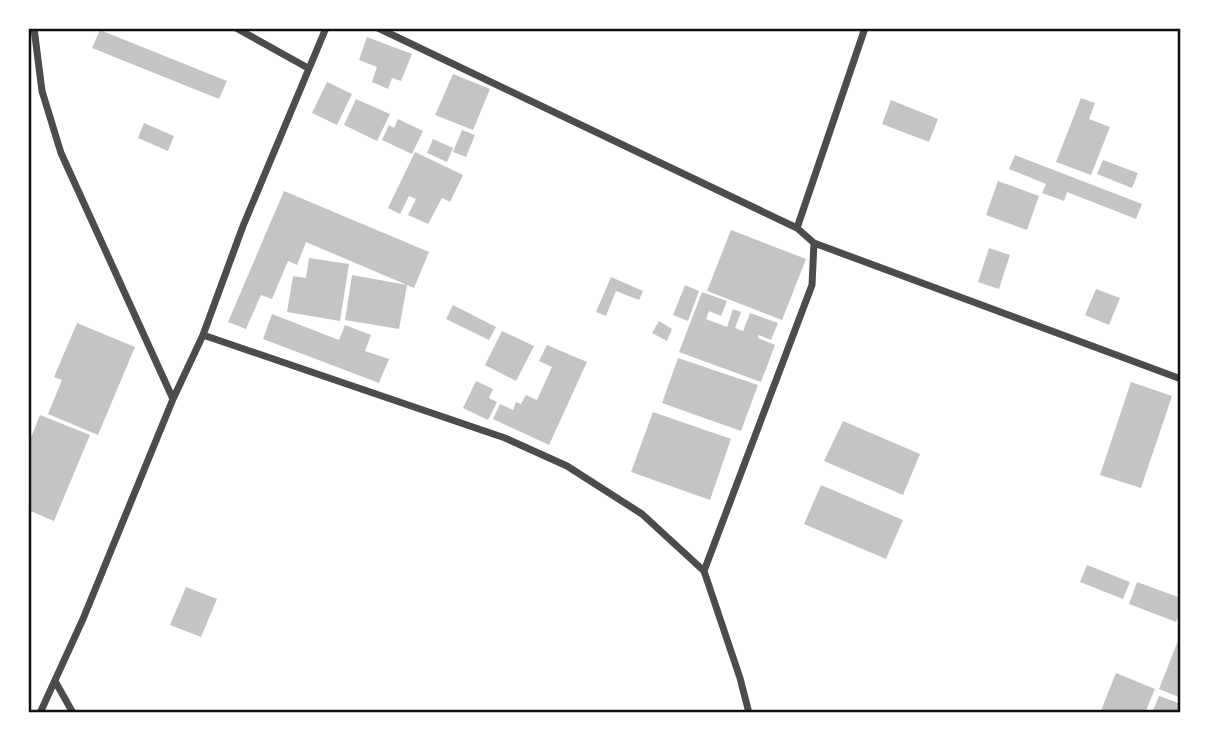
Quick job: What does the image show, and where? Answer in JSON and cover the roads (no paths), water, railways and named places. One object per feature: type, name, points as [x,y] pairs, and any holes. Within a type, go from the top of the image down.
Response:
[{"type":"street","points":[[34,28],[42,91],[61,153],[173,399]]},
{"type":"street","points":[[236,28],[308,68]]},
{"type":"street","points":[[40,713],[173,399],[203,335],[243,226],[326,28]]},
{"type":"street","points":[[378,28],[797,229],[814,243],[1181,379]]},
{"type":"street","points":[[797,229],[865,28]]},
{"type":"street","points":[[704,571],[812,285],[814,243]]},
{"type":"street","points":[[203,335],[505,438],[567,466],[642,514],[704,571],[749,713]]},
{"type":"street","points":[[55,681],[73,713]]}]
